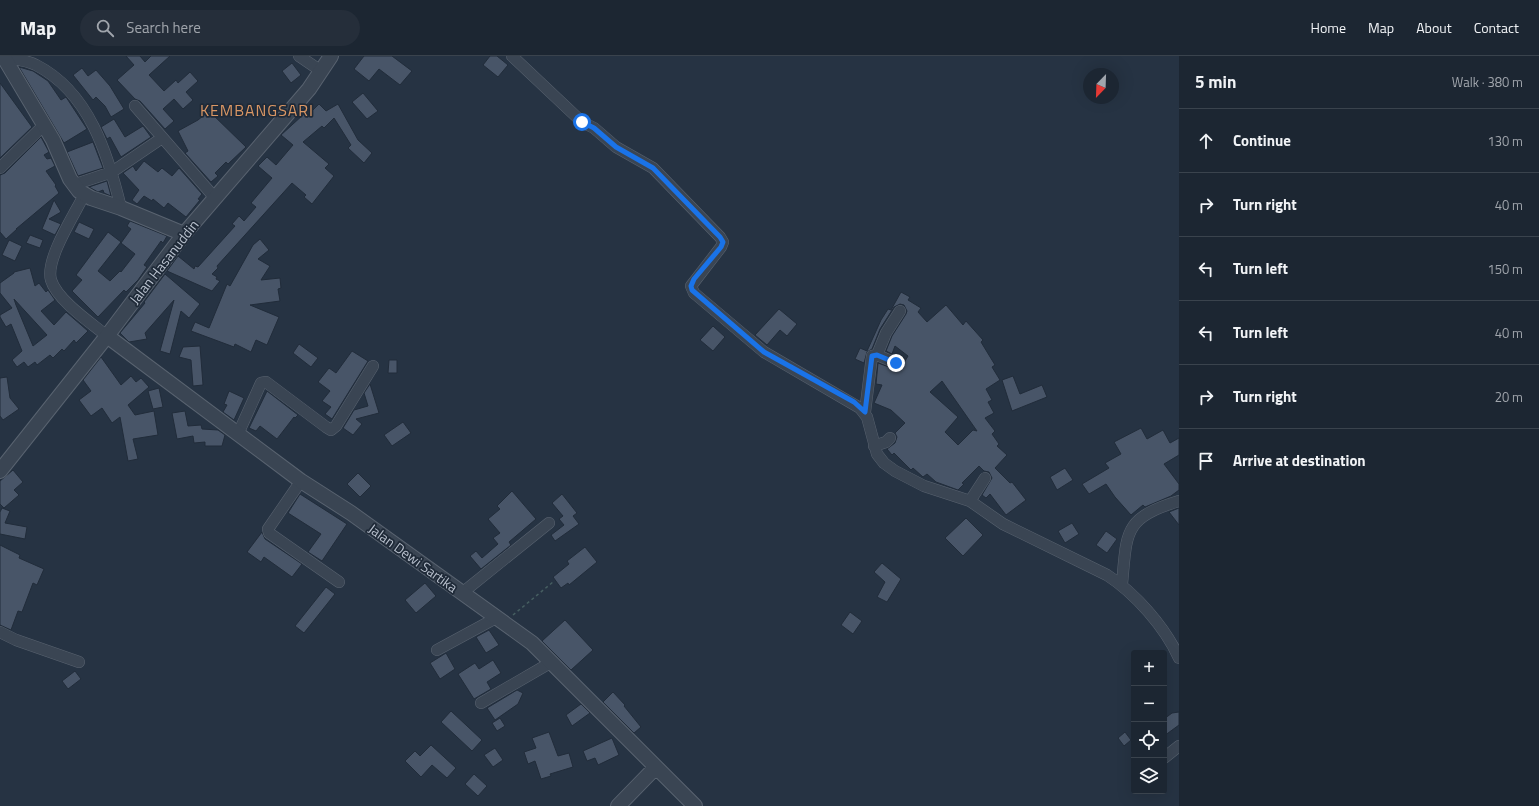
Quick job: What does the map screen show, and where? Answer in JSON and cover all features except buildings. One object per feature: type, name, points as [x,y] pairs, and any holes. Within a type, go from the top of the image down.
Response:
[{"type":"street","points":[[3,56],[44,125],[74,185],[84,195],[121,208],[184,234]]},
{"type":"street","points":[[3,56],[35,64],[58,78],[76,98],[96,130],[112,172],[121,208]]},
{"type":"street","points":[[299,56],[321,71]]},
{"type":"street","name":"Jalan Hasanuddin","points":[[0,471],[107,336],[184,234],[309,89],[331,56]]},
{"type":"street","points":[[512,56],[582,122],[594,128],[616,147],[653,168],[720,237],[723,242],[721,247],[692,283],[691,286],[694,293],[764,352],[854,402],[865,412]]},
{"type":"street","points":[[135,106],[215,198]]},
{"type":"street","points":[[0,168],[44,125]]},
{"type":"street","points":[[74,185],[112,172],[162,138]]},
{"type":"street","points":[[84,195],[52,262],[51,280],[61,296],[107,336]]},
{"type":"street","points":[[877,355],[886,333],[900,311]]},
{"type":"street","name":"Jalan Dewi Sartika","points":[[107,336],[301,481],[351,513],[532,643],[550,663],[695,806]]},
{"type":"street","points":[[896,363],[877,355],[872,356],[870,359],[865,412],[876,454],[884,463],[910,480],[944,494],[970,501],[1003,524],[1107,575],[1122,584],[1148,610],[1179,658]]},
{"type":"street","points":[[238,434],[262,383],[266,382],[326,428],[331,430],[336,426],[373,366]]},
{"type":"street","points":[[874,446],[886,442],[890,438]]},
{"type":"street","points":[[970,501],[985,478]]},
{"type":"street","points":[[301,481],[268,529],[269,533],[339,582]]},
{"type":"street","points":[[1122,584],[1126,542],[1131,529],[1137,522],[1154,509],[1179,501]]},
{"type":"street","points":[[462,593],[549,523]]},
{"type":"street","points":[[437,650],[499,620]]},
{"type":"street","points":[[0,632],[16,640],[79,662]]},
{"type":"street","points":[[481,703],[550,663]]},
{"type":"street","points":[[1167,756],[1179,746]]},
{"type":"street","points":[[618,806],[655,768]]},
{"type":"path","points":[[499,620],[553,582]]},
{"type":"district","name":"KEMBANGSARI","points":[[257,110]]},
{"type":"route","points":[[582,122],[594,128],[616,147],[646,162],[720,237],[723,242],[721,247],[694,279],[691,286],[692,290],[764,352],[854,402],[865,412],[870,359],[872,356],[877,355],[896,363]]}]
